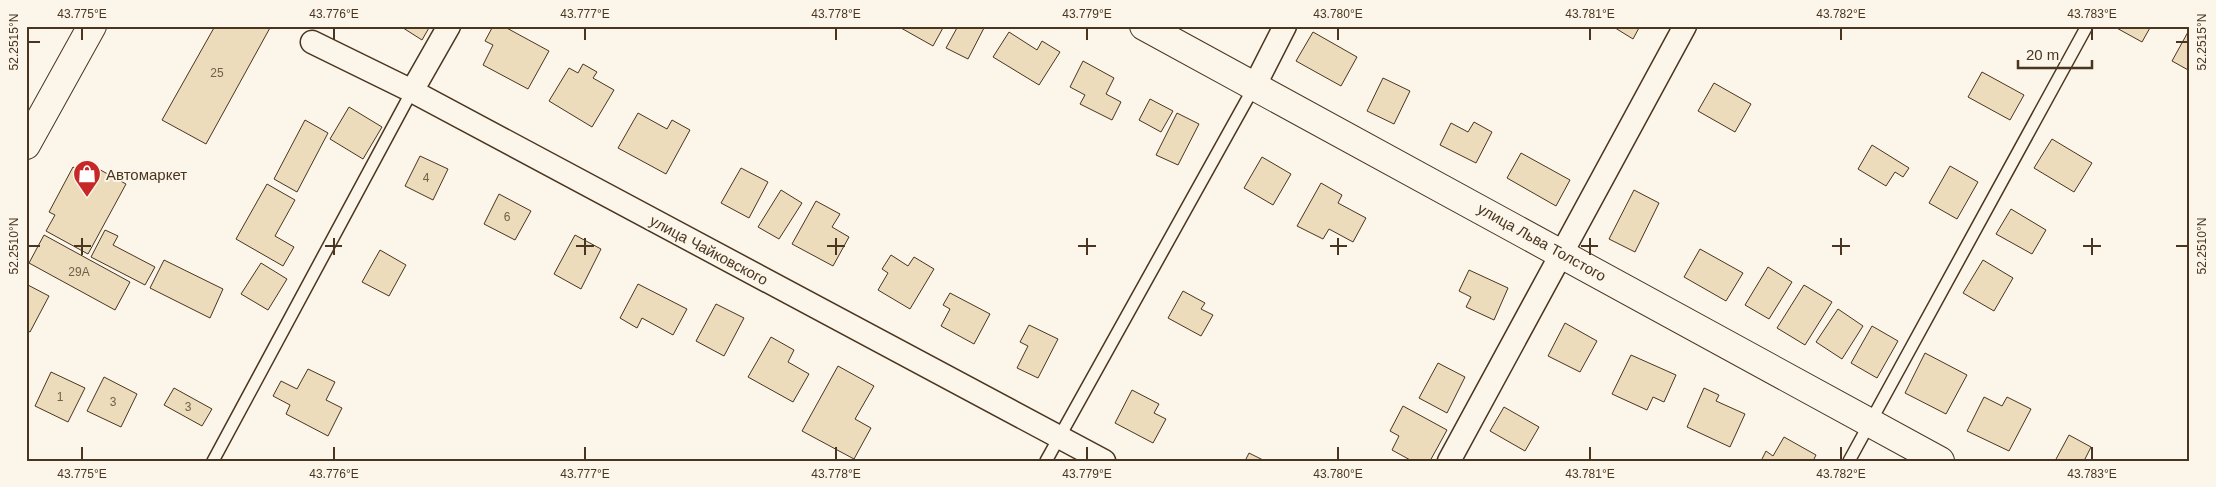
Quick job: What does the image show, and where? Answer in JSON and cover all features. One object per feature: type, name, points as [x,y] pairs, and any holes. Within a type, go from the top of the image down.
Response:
[{"type":"street","points":[[26,145],[92,26]]},
{"type":"street","points":[[412,91],[449,26]]},
{"type":"street","name":"улица Льва Толстого","points":[[1144,26],[1940,461]]},
{"type":"street","points":[[1254,87],[1286,26]]},
{"type":"street","points":[[1449,461],[1685,26]]},
{"type":"street","name":"улица Чайковского","points":[[312,42],[412,91],[1104,461]]},
{"type":"lane","points":[[1849,461],[2087,26]]},
{"type":"lane","points":[[1046,461],[1058,436],[1254,87]]},
{"type":"lane","points":[[213,461],[412,91]]},
{"type":"building","points":[[215,26],[271,26],[206,144],[162,120]]},
{"type":"building","points":[[400,26],[430,26],[422,40]]},
{"type":"building","points":[[493,26],[503,26],[549,51],[528,89],[483,65],[493,45],[485,41]]},
{"type":"building","points":[[902,26],[944,26],[933,46],[901,28]]},
{"type":"building","points":[[958,26],[985,26],[968,59],[946,48]]},
{"type":"building","points":[[1612,26],[1640,26],[1633,39]]},
{"type":"building","points":[[2113,26],[2151,26],[2142,42]]},
{"type":"building","points":[[1009,32],[1037,50],[1042,41],[1060,52],[1039,85],[993,57]]},
{"type":"building","points":[[1313,32],[1357,57],[1341,86],[1296,61]]},
{"type":"building","points":[[2188,32],[2190,33],[2190,71],[2172,61]]},
{"type":"building","points":[[1083,61],[1114,78],[1106,94],[1121,102],[1112,120],[1080,104],[1085,95],[1070,87]]},
{"type":"building","points":[[583,64],[597,72],[593,78],[614,90],[592,127],[549,101],[569,68],[578,73]]},
{"type":"building","points":[[1982,72],[2024,95],[2010,120],[1968,97]]},
{"type":"building","points":[[1383,78],[1410,91],[1394,124],[1367,111]]},
{"type":"building","points":[[1714,83],[1751,104],[1735,132],[1698,111]]},
{"type":"building","points":[[1150,99],[1173,111],[1161,132],[1139,120]]},
{"type":"building","points":[[349,107],[382,127],[363,159],[330,139]]},
{"type":"building","points":[[638,113],[667,129],[672,120],[690,130],[666,174],[618,148]]},
{"type":"building","points":[[1177,113],[1199,124],[1178,165],[1156,155]]},
{"type":"building","points":[[305,120],[328,133],[297,192],[274,179]]},
{"type":"building","points":[[1474,122],[1492,132],[1476,163],[1440,145],[1451,123],[1468,132]]},
{"type":"building","points":[[2052,139],[2092,163],[2074,192],[2034,168]]},
{"type":"building","points":[[1872,145],[1909,168],[1903,177],[1895,172],[1886,186],[1858,169]]},
{"type":"building","points":[[1521,153],[1570,180],[1556,206],[1507,178]]},
{"type":"building","points":[[420,156],[448,169],[433,200],[405,186]]},
{"type":"building","points":[[1262,157],[1291,174],[1273,205],[1244,188]]},
{"type":"building","name":"Автомаркет","points":[[84,161],[126,184],[88,254],[46,231],[55,215],[49,212],[73,167],[79,170]]},
{"type":"building","points":[[1950,166],[1978,182],[1957,219],[1929,203]]},
{"type":"building","points":[[741,168],[768,182],[749,218],[721,203]]},
{"type":"building","points":[[1321,183],[1342,195],[1338,203],[1366,218],[1353,242],[1329,229],[1323,239],[1297,226]]},
{"type":"building","points":[[267,184],[295,200],[275,236],[294,247],[283,266],[236,239]]},
{"type":"building","points":[[781,190],[802,203],[779,239],[758,227]]},
{"type":"building","points":[[1634,190],[1659,203],[1635,252],[1609,239]]},
{"type":"building","points":[[499,194],[531,211],[515,240],[484,224]]},
{"type":"building","points":[[816,201],[840,214],[832,227],[849,237],[833,266],[792,244]]},
{"type":"building","points":[[2011,209],[2046,230],[2032,254],[1996,234]]},
{"type":"building","points":[[105,230],[118,236],[113,245],[155,267],[145,285],[91,257]]},
{"type":"building","points":[[44,235],[130,282],[115,310],[29,263]]},
{"type":"building","points":[[575,235],[601,249],[581,289],[554,274]]},
{"type":"building","points":[[1700,249],[1743,273],[1726,301],[1684,277]]},
{"type":"building","points":[[380,250],[406,265],[389,296],[362,282]]},
{"type":"building","points":[[891,255],[908,266],[914,257],[934,269],[910,309],[878,290],[888,273],[882,269]]},
{"type":"building","points":[[164,260],[223,289],[210,318],[150,288]]},
{"type":"building","points":[[1983,260],[2013,278],[1994,311],[1963,293]]},
{"type":"building","points":[[261,263],[287,279],[268,310],[241,294]]},
{"type":"building","points":[[1768,267],[1792,282],[1769,319],[1745,305]]},
{"type":"building","points":[[1469,270],[1508,288],[1494,320],[1466,307],[1471,297],[1459,291]]},
{"type":"building","points":[[26,284],[49,296],[30,332],[26,330]]},
{"type":"building","points":[[638,284],[687,309],[673,335],[642,318],[637,328],[620,318]]},
{"type":"building","points":[[1804,285],[1832,302],[1805,345],[1777,328]]},
{"type":"building","points":[[1183,291],[1205,303],[1201,309],[1213,315],[1201,336],[1168,318]]},
{"type":"building","points":[[950,293],[990,314],[974,344],[941,326],[950,309],[943,305]]},
{"type":"building","points":[[716,304],[744,318],[724,356],[696,341]]},
{"type":"building","points":[[1838,309],[1863,326],[1842,359],[1816,342]]},
{"type":"building","points":[[1565,323],[1597,341],[1580,372],[1548,356]]},
{"type":"building","points":[[1029,325],[1058,339],[1038,378],[1017,368],[1028,346],[1020,342]]},
{"type":"building","points":[[1872,326],[1898,341],[1877,378],[1851,363]]},
{"type":"building","points":[[771,337],[794,350],[788,362],[809,374],[793,402],[748,377]]},
{"type":"building","points":[[1925,353],[1967,375],[1946,414],[1905,393]]},
{"type":"building","points":[[1631,355],[1676,375],[1664,402],[1653,397],[1647,410],[1612,394]]},
{"type":"building","points":[[1438,363],[1465,377],[1447,413],[1419,398]]},
{"type":"building","points":[[838,366],[874,386],[855,419],[871,428],[854,459],[802,431]]},
{"type":"building","points":[[308,369],[335,382],[326,400],[342,408],[328,436],[286,414],[290,405],[273,396],[281,381],[297,389]]},
{"type":"building","points":[[51,372],[85,388],[68,422],[35,406]]},
{"type":"building","points":[[104,377],[137,394],[121,427],[87,411]]},
{"type":"building","points":[[174,388],[212,409],[202,426],[164,405]]},
{"type":"building","points":[[1704,388],[1719,395],[1716,401],[1745,414],[1730,447],[1687,427]]},
{"type":"building","points":[[1132,390],[1159,404],[1154,413],[1166,419],[1153,443],[1115,423]]},
{"type":"building","points":[[1984,397],[2002,406],[2007,397],[2031,409],[2009,451],[1967,431]]},
{"type":"building","points":[[1403,406],[1447,430],[1430,461],[1412,461],[1392,450],[1399,436],[1390,431]]},
{"type":"building","points":[[1504,407],[1539,427],[1525,451],[1490,431]]},
{"type":"building","points":[[2069,435],[2091,447],[2084,461],[2055,461]]},
{"type":"building","points":[[1784,437],[1816,455],[1813,461],[1761,461],[1766,451],[1773,456]]},
{"type":"building","points":[[1249,453],[1265,461],[1245,461]]},
{"type":"place","name":"Автомаркет","points":[[87,198]]}]
